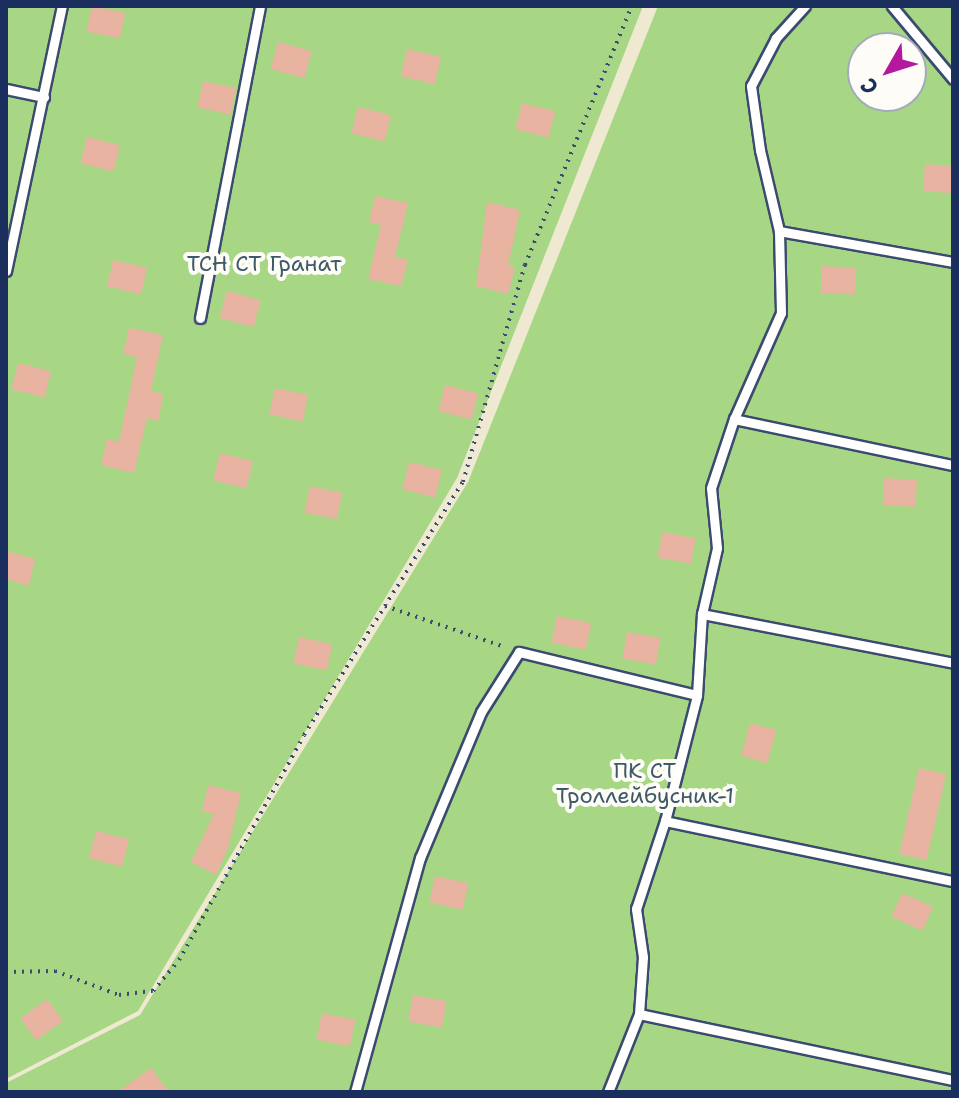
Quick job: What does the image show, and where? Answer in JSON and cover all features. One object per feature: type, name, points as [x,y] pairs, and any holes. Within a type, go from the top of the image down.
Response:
[{"type":"lane","points":[[6,271],[62,6]]},
{"type":"lane","points":[[200,318],[260,6]]},
{"type":"lane","points":[[608,1092],[639,1014],[643,957],[636,909],[665,821],[697,695],[702,614],[717,548],[711,488],[734,419],[781,313],[779,231],[760,150],[751,86],[776,38],[805,6]]},
{"type":"lane","points":[[892,6],[953,79]]},
{"type":"lane","points":[[6,89],[44,97]]},
{"type":"lane","points":[[779,231],[953,262]]},
{"type":"lane","points":[[734,419],[953,465]]},
{"type":"lane","points":[[702,614],[953,663]]},
{"type":"lane","points":[[355,1092],[420,858],[481,712],[519,652],[697,695]]},
{"type":"lane","points":[[665,821],[953,881]]},
{"type":"lane","points":[[639,1014],[953,1080]]},
{"type":"path","points":[[6,972],[55,971],[119,995],[153,991],[179,960],[304,735],[463,482],[525,265],[632,6]]},
{"type":"path","points":[[385,606],[519,652]]},
{"type":"green space","name":"ТСН СТ Гранат","points":[[6,6],[643,6],[457,478],[138,1011],[6,1079]]},
{"type":"green space","name":"ПК СТ Троллейбусник-1","points":[[658,6],[953,6],[953,1092],[6,1092],[6,1083],[140,1015],[468,482]]},
{"type":"building","points":[[92,6],[125,13],[120,39],[87,31]]},
{"type":"building","points":[[278,42],[312,51],[305,78],[271,69]]},
{"type":"building","points":[[407,49],[441,57],[435,84],[401,76]]},
{"type":"building","points":[[203,81],[236,88],[231,114],[197,107]]},
{"type":"building","points":[[522,103],[555,111],[548,137],[515,129]]},
{"type":"building","points":[[358,107],[391,115],[384,141],[351,133]]},
{"type":"building","points":[[87,137],[120,145],[113,171],[80,163]]},
{"type":"building","points":[[925,164],[953,166],[951,193],[923,191]]},
{"type":"building","points":[[375,196],[408,203],[395,257],[408,260],[401,286],[368,279],[381,225],[369,222]]},
{"type":"building","points":[[487,202],[520,210],[508,266],[515,267],[508,294],[476,286]]},
{"type":"building","points":[[113,260],[147,268],[141,294],[107,286]]},
{"type":"building","points":[[822,266],[856,268],[855,295],[821,293]]},
{"type":"building","points":[[227,291],[261,300],[254,327],[220,318]]},
{"type":"building","points":[[129,328],[163,335],[151,391],[163,394],[161,407],[158,421],[147,418],[134,473],[101,465],[107,439],[119,442],[137,357],[123,354]]},
{"type":"building","points":[[18,363],[51,371],[44,397],[11,389]]},
{"type":"building","points":[[445,385],[478,393],[471,419],[438,411]]},
{"type":"building","points":[[275,388],[308,395],[303,421],[269,414]]},
{"type":"building","points":[[220,453],[253,461],[246,488],[213,480]]},
{"type":"building","points":[[409,462],[442,470],[435,497],[402,489]]},
{"type":"building","points":[[884,478],[917,480],[916,507],[883,505]]},
{"type":"building","points":[[310,486],[342,493],[337,519],[304,512]]},
{"type":"building","points":[[662,532],[695,538],[691,564],[657,558]]},
{"type":"building","points":[[6,551],[35,559],[29,586],[6,579]]},
{"type":"building","points":[[557,616],[591,623],[586,650],[551,642]]},
{"type":"building","points":[[627,632],[660,638],[656,664],[622,659]]},
{"type":"building","points":[[299,637],[332,644],[327,670],[293,663]]},
{"type":"building","points":[[750,723],[776,730],[767,763],[741,756]]},
{"type":"building","points":[[919,768],[946,774],[926,860],[899,854]]},
{"type":"building","points":[[208,785],[241,793],[228,848],[216,875],[191,862],[214,814],[202,811]]},
{"type":"building","points":[[96,831],[129,839],[122,866],[89,858]]},
{"type":"building","points":[[435,876],[468,883],[463,909],[429,902]]},
{"type":"building","points":[[902,893],[933,907],[922,931],[891,917]]},
{"type":"building","points":[[413,995],[446,1001],[442,1027],[408,1022]]},
{"type":"building","points":[[47,999],[63,1021],[36,1040],[20,1018]]},
{"type":"building","points":[[322,1013],[355,1020],[350,1046],[316,1039]]},
{"type":"building","points":[[151,1068],[169,1092],[117,1092],[144,1073]]}]
